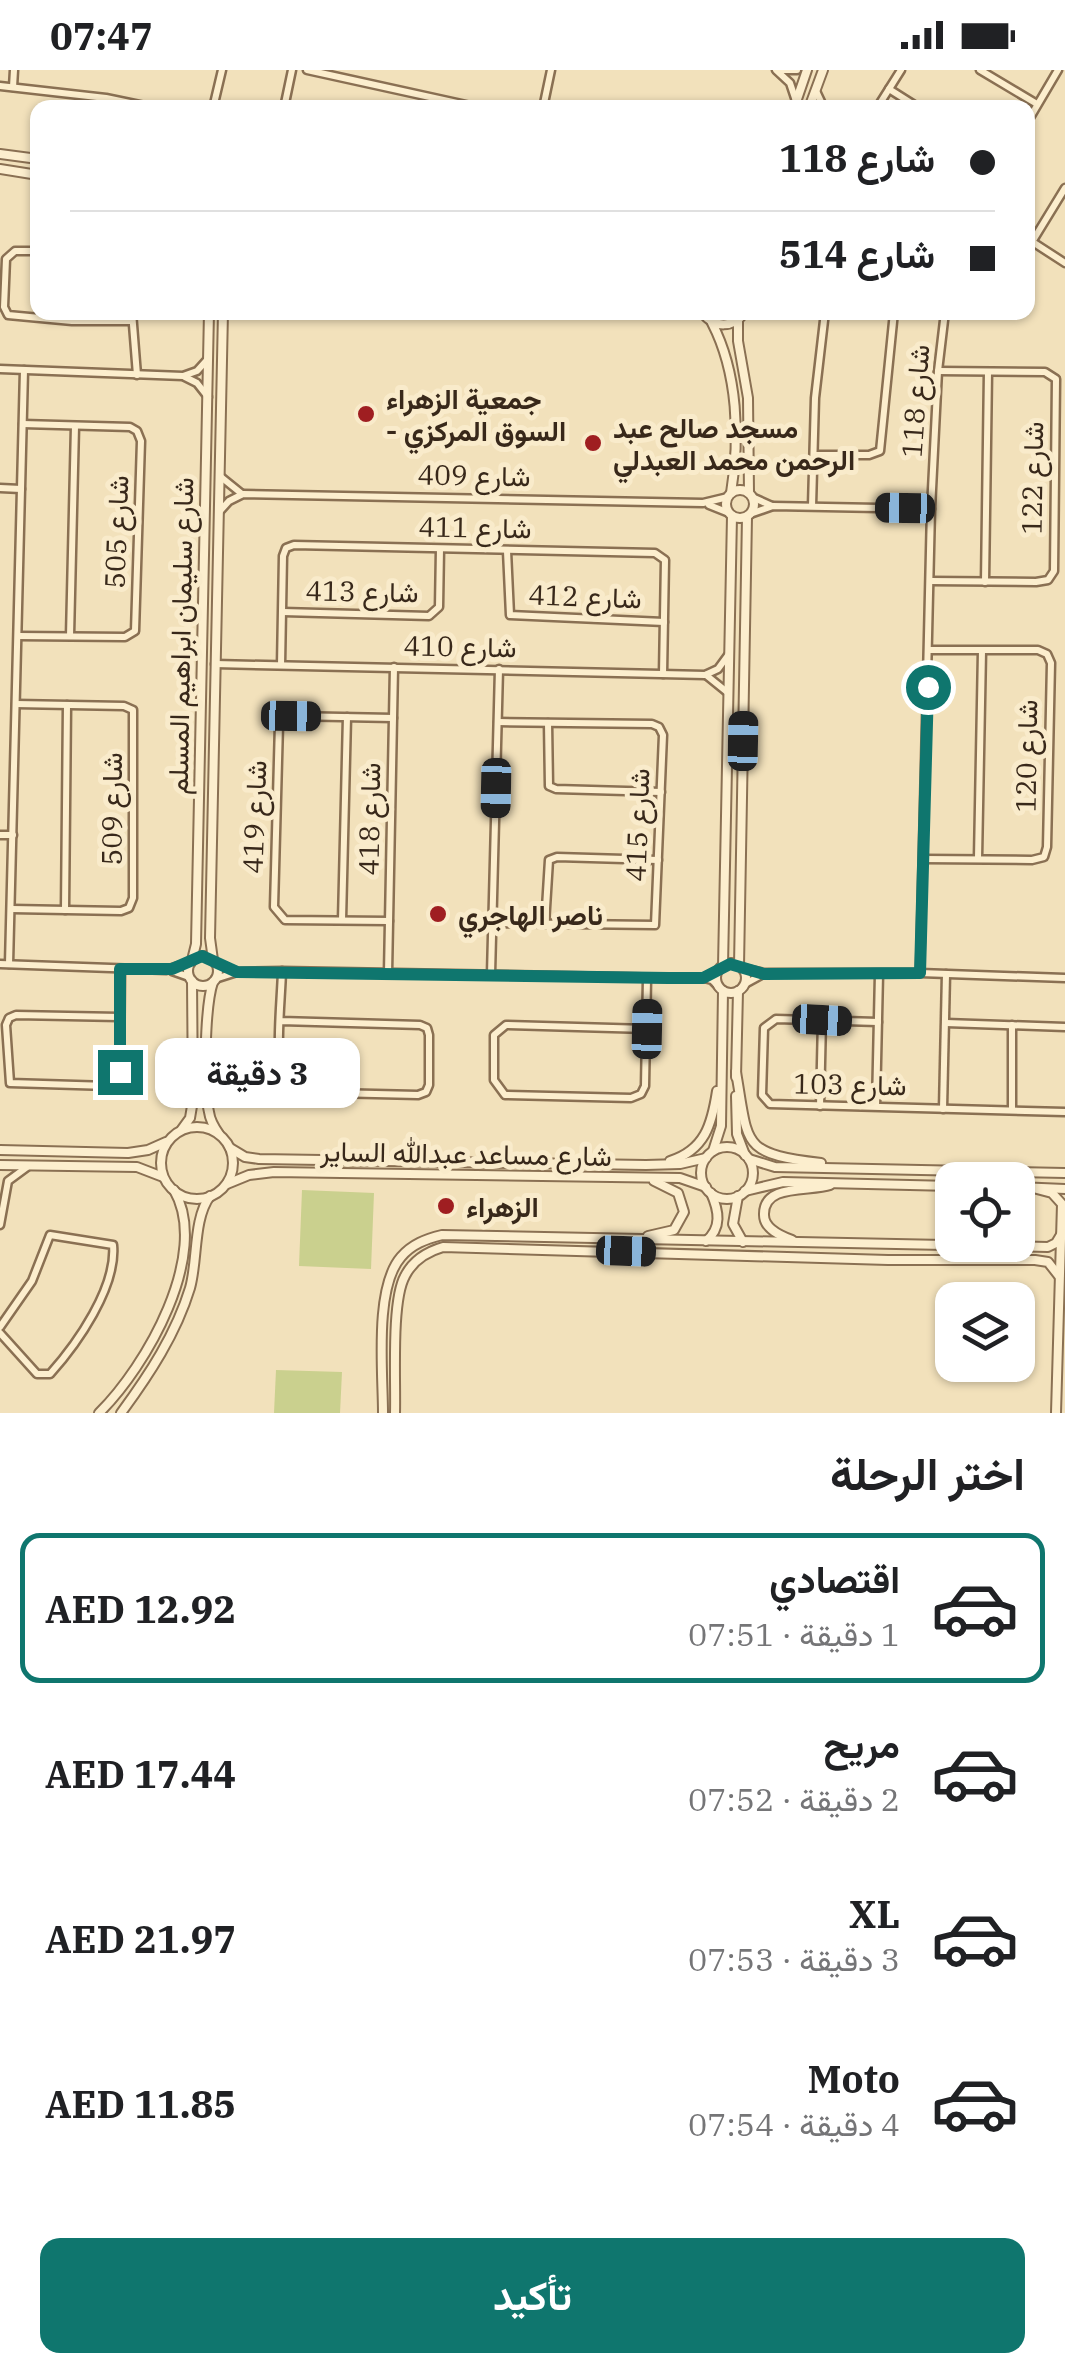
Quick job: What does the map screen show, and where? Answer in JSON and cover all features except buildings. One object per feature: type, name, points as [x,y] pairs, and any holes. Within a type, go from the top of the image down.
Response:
[{"type":"street","points":[[13,87],[14,70]]},
{"type":"street","points":[[215,100],[222,70]]},
{"type":"street","points":[[286,100],[292,70]]},
{"type":"street","points":[[308,70],[444,100]]},
{"type":"street","points":[[544,100],[550,70]]},
{"type":"street","points":[[776,70],[797,70]]},
{"type":"street","points":[[776,70],[790,83],[794,100]]},
{"type":"street","points":[[796,100],[807,70]]},
{"type":"street","points":[[812,100],[823,70]]},
{"type":"street","points":[[882,100],[901,70]]},
{"type":"street","points":[[980,70],[1030,100]]},
{"type":"street","points":[[1035,108],[1058,70]]},
{"type":"street","points":[[0,86],[100,100]]},
{"type":"street","points":[[816,88],[821,100]]},
{"type":"street","points":[[889,89],[906,100]]},
{"type":"street","points":[[0,154],[30,158]]},
{"type":"street","points":[[0,169],[30,174]]},
{"type":"street","points":[[1035,235],[1062,200],[1065,188]]},
{"type":"street","points":[[1035,244],[1065,263]]},
{"type":"street","points":[[30,252],[16,251],[7,256],[4,310],[8,315],[30,317]]},
{"type":"street","points":[[61,320],[87,320]]},
{"type":"street","points":[[132,320],[137,375]]},
{"type":"street","name":"شارع سليمان ابراهيم المسلم","points":[[192,961],[196,938],[210,320]]},
{"type":"street","name":"شارع سليمان ابراهيم المسلم","points":[[214,962],[213,803],[223,320]]},
{"type":"street","points":[[706,1242],[718,1225],[717,1208],[701,1173],[720,1132],[731,515],[726,507],[734,437],[731,380],[724,348],[709,320]]},
{"type":"street","points":[[812,506],[816,398],[824,320]]},
{"type":"street","points":[[814,455],[869,455],[880,451],[893,320]]},
{"type":"street","name":"شارع 118","points":[[920,973],[931,509],[944,320]]},
{"type":"street","points":[[712,323],[738,321],[747,389],[754,506],[749,515],[739,906],[741,988],[736,1072],[737,1134],[752,1179],[742,1194],[733,1224],[743,1242]]},
{"type":"street","points":[[0,369],[184,376],[197,372],[208,358]]},
{"type":"street","points":[[10,964],[24,370]]},
{"type":"street","name":"شارع 122","points":[[930,581],[1036,582],[1048,580],[1054,571],[1056,379],[1045,372],[938,370]]},
{"type":"street","points":[[985,582],[988,372]]},
{"type":"street","points":[[184,376],[197,383],[208,397]]},
{"type":"street","name":"شارع 505","points":[[18,636],[128,637],[136,625],[140,438],[130,427],[23,424]]},
{"type":"street","points":[[70,636],[76,426]]},
{"type":"street","points":[[734,437],[748,437]]},
{"type":"street","points":[[220,477],[243,494]]},
{"type":"street","points":[[0,488],[21,489]]},
{"type":"street","points":[[729,495],[743,490],[773,506]]},
{"type":"street","points":[[220,512],[229,500],[243,494]]},
{"type":"street","name":"شارع 409","points":[[243,494],[703,503],[729,495]]},
{"type":"street","name":"شارع 409","points":[[703,503],[731,515]]},
{"type":"street","points":[[731,515],[749,515],[773,506],[931,509]]},
{"type":"street","name":"شارع 411","points":[[281,665],[283,556],[286,548],[294,545],[655,553],[665,560],[663,674]]},
{"type":"street","name":"شارع 413","points":[[283,612],[429,616],[439,607],[440,549]]},
{"type":"street","name":"شارع 412","points":[[508,551],[510,615],[664,622]]},
{"type":"street","name":"شارع 120","points":[[924,859],[1032,860],[1044,856],[1047,847],[1051,663],[1047,654],[1038,650],[930,650]]},
{"type":"street","points":[[978,858],[982,651]]},
{"type":"street","points":[[705,674],[718,669],[728,654]]},
{"type":"street","name":"شارع 410","points":[[215,664],[705,674]]},
{"type":"street","name":"شارع 418","points":[[388,973],[394,667]]},
{"type":"street","points":[[492,974],[499,669]]},
{"type":"street","points":[[705,674],[728,692]]},
{"type":"street","name":"شارع 509","points":[[12,909],[121,912],[133,900],[134,712],[127,706],[16,704]]},
{"type":"street","points":[[66,910],[67,706]]},
{"type":"street","name":"شارع 419","points":[[389,921],[285,920],[274,907],[279,724],[291,716],[393,718]]},
{"type":"street","points":[[342,920],[347,717]]},
{"type":"street","name":"شارع 415","points":[[493,923],[655,925],[661,792],[659,727],[498,722]]},
{"type":"street","points":[[548,723],[549,786],[556,790],[661,792]]},
{"type":"street","points":[[728,741],[743,741]]},
{"type":"street","points":[[198,803],[213,803]]},
{"type":"street","points":[[198,814],[213,815]]},
{"type":"street","points":[[0,835],[13,836]]},
{"type":"street","points":[[545,924],[549,860],[658,860]]},
{"type":"street","points":[[724,905],[739,906]]},
{"type":"street","points":[[166,970],[202,956],[237,972]]},
{"type":"street","points":[[99,1413],[140,1360],[176,1287],[184,1224],[174,1190],[165,1178],[162,1156],[192,1110],[192,961]]},
{"type":"street","points":[[121,1413],[154,1367],[178,1322],[196,1262],[201,1213],[210,1196],[227,1184],[233,1160],[208,1111],[209,998],[214,962]]},
{"type":"street","points":[[0,964],[166,970],[204,985],[237,972],[282,971],[703,978],[721,989],[741,988],[764,974]]},
{"type":"street","points":[[703,978],[721,968],[740,967],[764,974],[920,973],[1065,978]]},
{"type":"street","points":[[119,1017],[9,1018],[6,1024],[10,1083],[110,1086],[120,1072],[120,969]]},
{"type":"street","points":[[281,1021],[427,1028],[426,1092],[418,1095],[285,1089],[282,1080],[281,1021],[282,971]]},
{"type":"street","points":[[876,1106],[879,974]]},
{"type":"street","points":[[944,1108],[946,974]]},
{"type":"street","points":[[647,978],[647,1029],[641,1094],[631,1098],[505,1095],[494,1080],[494,1035],[506,1025],[647,1029]]},
{"type":"street","points":[[820,1106],[822,1020]]},
{"type":"street","name":"شارع 103","points":[[878,1022],[769,1022],[764,1028],[762,1094],[770,1104],[1065,1112]]},
{"type":"street","points":[[946,1023],[1065,1027]]},
{"type":"street","points":[[1012,1025],[1012,1110]]},
{"type":"street","points":[[193,1066],[200,1071],[208,1065]]},
{"type":"street","points":[[736,1072],[745,1130],[758,1148],[781,1158],[850,1168]]},
{"type":"street","points":[[721,1077],[736,1082]]},
{"type":"street","points":[[646,1165],[683,1156],[700,1142],[711,1123],[721,1077]]},
{"type":"street","points":[[0,1150],[128,1153],[148,1150],[176,1134],[202,1128],[222,1137]]},
{"type":"street","points":[[710,1155],[730,1147],[775,1167],[1065,1173]]},
{"type":"street","name":"شارع مساعد عبدالله الساير","points":[[230,1148],[260,1158],[646,1165],[680,1164],[710,1155]]},
{"type":"street","points":[[0,1165],[136,1167],[165,1178]]},
{"type":"street","points":[[0,1225],[5,1189],[29,1165]]},
{"type":"street","name":"شارع مساعد عبدالله الساير","points":[[227,1184],[250,1175],[274,1172],[686,1179],[708,1190]]},
{"type":"street","points":[[635,1240],[670,1232],[678,1226],[684,1212],[684,1202],[674,1189],[644,1178]]},
{"type":"street","points":[[0,1180],[5,1189]]},
{"type":"street","points":[[708,1190],[724,1198],[775,1182],[935,1186]]},
{"type":"street","points":[[811,1244],[769,1228],[764,1215],[766,1204],[778,1193],[835,1183]]},
{"type":"street","points":[[1035,1188],[1065,1189]]},
{"type":"street","points":[[1035,1189],[1058,1196],[1064,1219],[1056,1413]]},
{"type":"street","points":[[174,1190],[191,1198],[210,1196]]},
{"type":"street","points":[[382,1413],[386,1293],[392,1270],[419,1241],[442,1234],[1048,1247],[1062,1233]]},
{"type":"street","points":[[50,1235],[113,1245],[100,1301],[64,1359],[50,1374],[37,1374],[0,1330],[32,1280],[50,1235]]},
{"type":"street","points":[[592,1238],[586,1245],[592,1250]]},
{"type":"street","points":[[888,1246],[893,1253],[888,1260]]},
{"type":"street","points":[[396,1413],[399,1294],[412,1264],[442,1248],[1035,1260],[1048,1262],[1059,1276]]},
{"type":"street","points":[[386,1293],[394,1298],[399,1294]]},
{"type":"street","points":[[383,1383],[388,1380],[396,1384]]},
{"type":"green space","points":[[302,1190],[374,1193],[371,1269],[299,1266]]},
{"type":"green space","points":[[276,1370],[342,1372],[340,1413],[274,1413]]},
{"type":"place","name":"جمعية الزهراء - السوق المركزي","points":[[366,414]]},
{"type":"place","name":"مسجد صالح عبد الرحمن محمد العبدلي","points":[[593,443]]},
{"type":"place","name":"ناصر الهاجري","points":[[438,914]]},
{"type":"place","name":"الزهراء","points":[[446,1206]]},
{"type":"route","points":[[120,1072],[120,969],[172,969],[202,956],[237,972],[703,978],[730,964],[764,974],[920,973],[928,687]]}]
